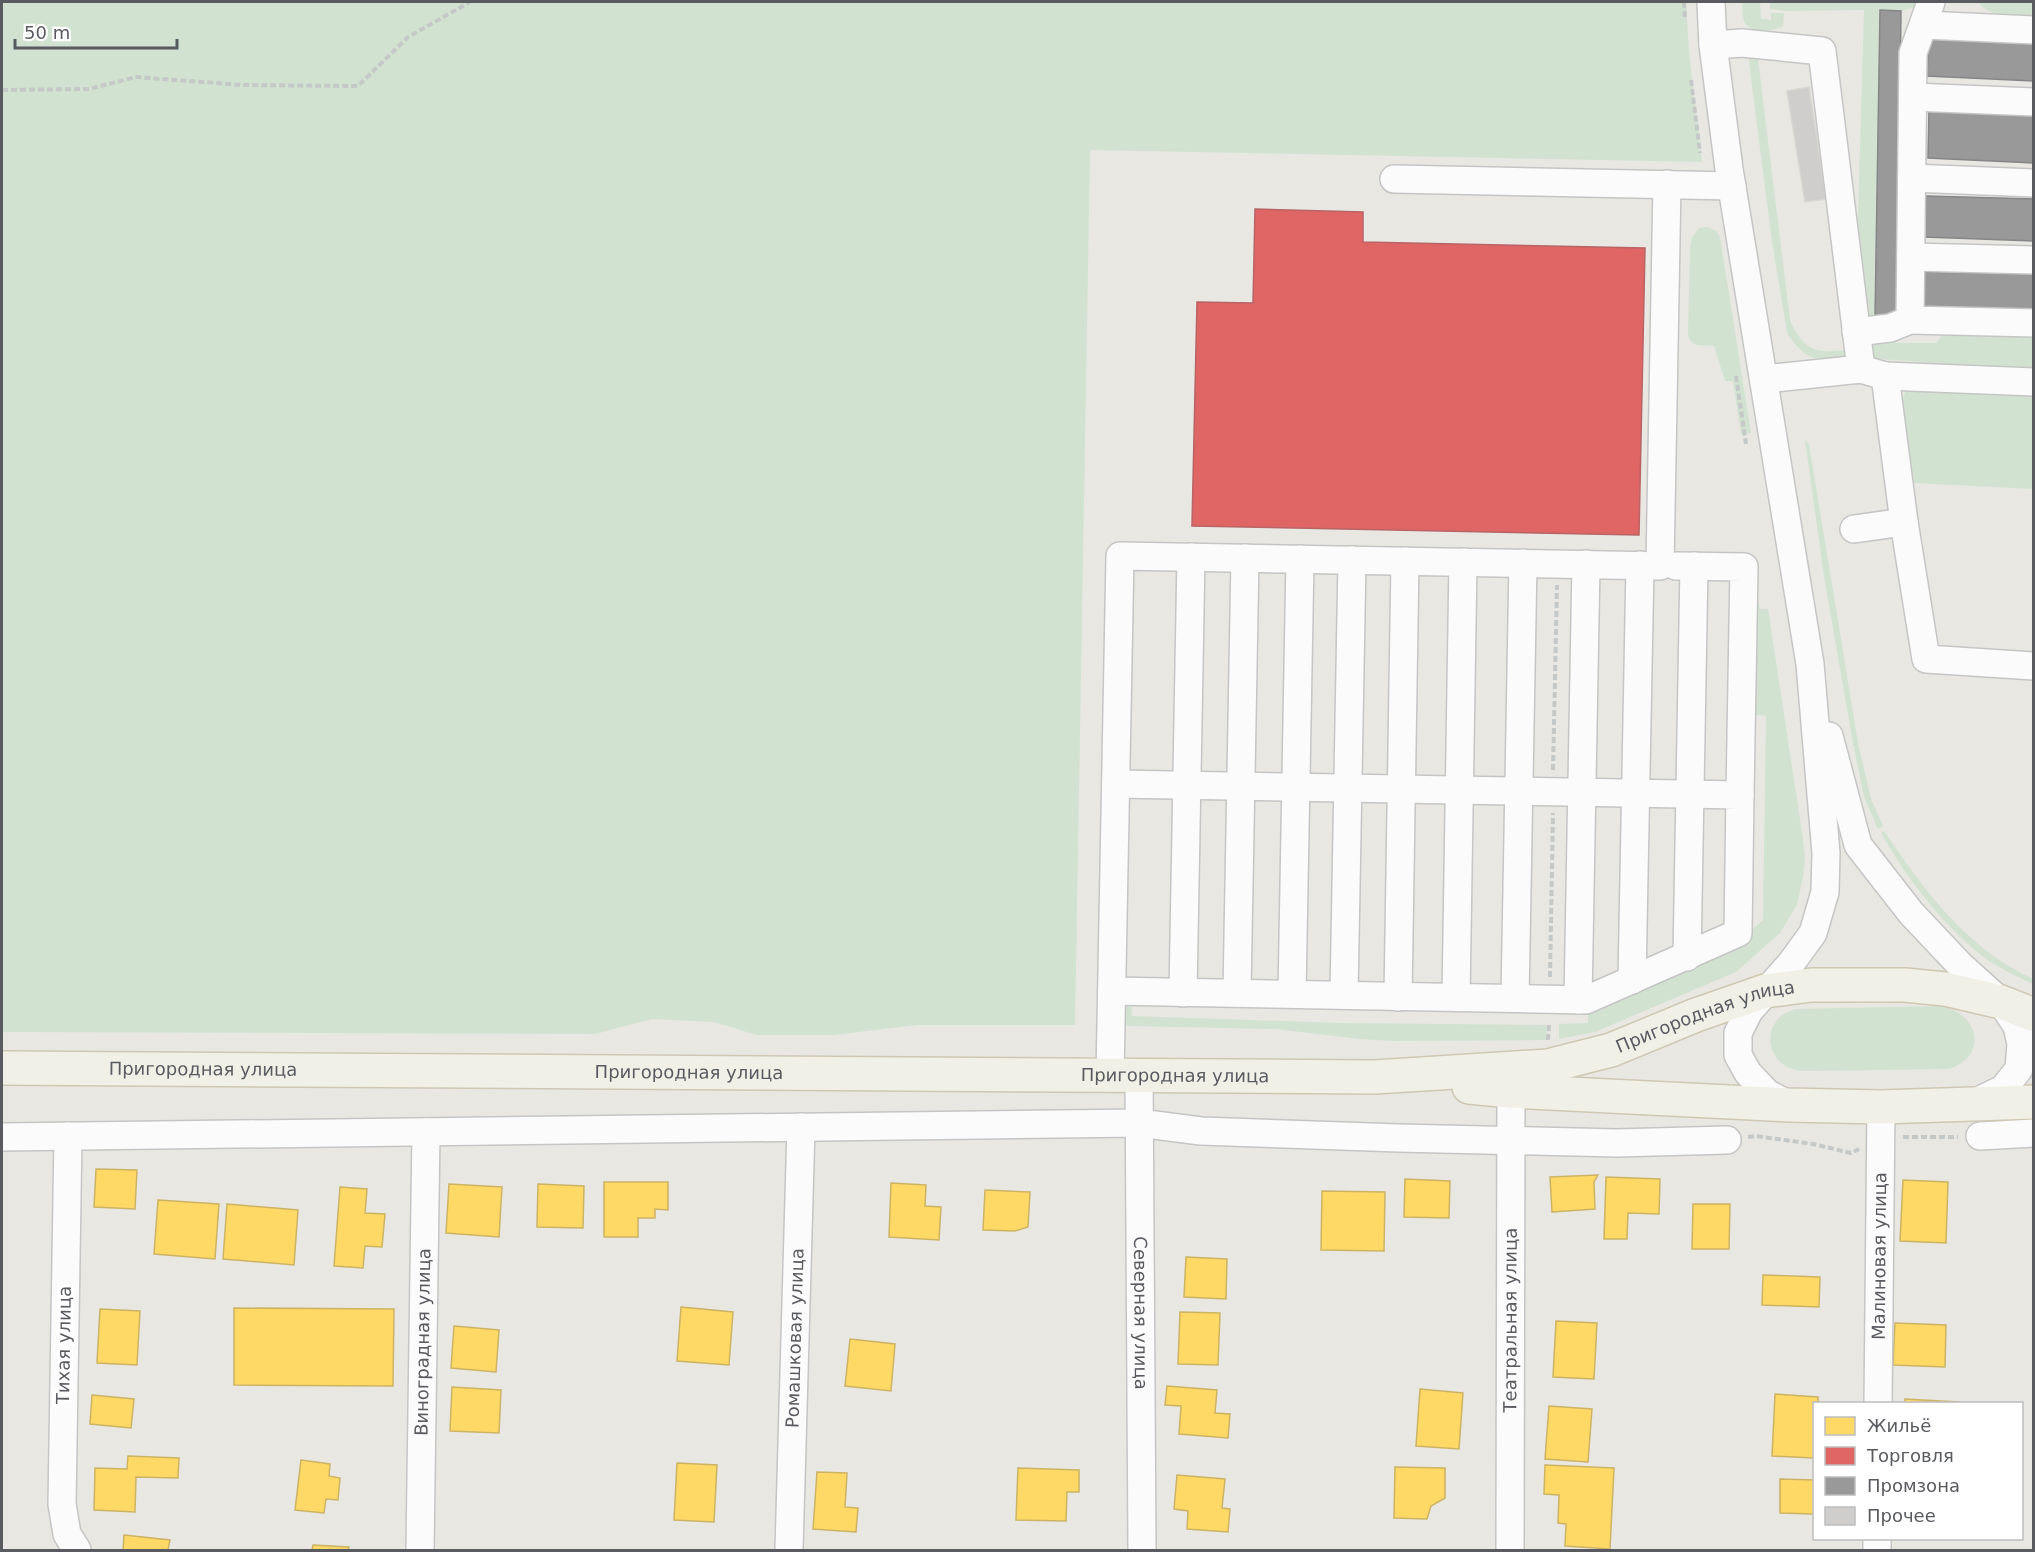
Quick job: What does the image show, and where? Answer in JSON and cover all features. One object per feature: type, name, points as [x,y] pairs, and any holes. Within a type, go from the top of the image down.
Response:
[{"type":"main road","name":"Пригородная улица","points":[[2,1068],[1375,1077],[1548,1066],[1611,1050],[1696,1015],[1765,991],[1811,985],[1905,985],[1945,989],[2001,1002],[2034,1015]]},
{"type":"main road","name":"Пригородная улица","points":[[1375,1077],[1511,1091],[1789,1105],[1881,1107],[2034,1102]]},
{"type":"street","points":[[1711,2],[1713,45],[1732,186],[1810,664],[1826,853],[1826,892],[1813,933],[1792,962],[1749,1011],[1738,1033],[1738,1055],[1748,1072],[1767,1093],[1789,1105]]},
{"type":"street","points":[[1910,320],[1913,53],[1928,13],[2034,30]]},
{"type":"street","points":[[1713,45],[1742,43],[1822,51],[1856,332],[1874,373],[1904,522],[1926,659],[2034,666]]},
{"type":"street","points":[[1913,97],[2034,102]]},
{"type":"street","points":[[1912,178],[2034,183]]},
{"type":"street","points":[[1394,179],[1732,186]]},
{"type":"street","points":[[1632,980],[1635,793],[1650,565],[1667,184]]},
{"type":"street","points":[[1911,257],[2034,260]]},
{"type":"street","points":[[1856,332],[1890,328],[1910,320],[2034,323]]},
{"type":"street","points":[[1764,379],[1874,373],[2034,382]]},
{"type":"street","points":[[1854,530],[1904,522]]},
{"type":"street","name":"Северная улица","points":[[1142,1551],[1139,1123],[1125,1075],[1112,991],[1120,556],[1191,557]]},
{"type":"street","points":[[1112,991],[1183,993],[1344,995],[1398,997],[1515,998],[1586,1000],[1738,933],[1744,567],[1191,557],[1183,993]]},
{"type":"street","points":[[1237,993],[1245,558]]},
{"type":"street","points":[[1292,994],[1300,559]]},
{"type":"street","points":[[1344,995],[1352,560]]},
{"type":"street","points":[[1398,997],[1405,561]]},
{"type":"street","points":[[1456,998],[1463,562]]},
{"type":"street","points":[[1515,998],[1523,563]]},
{"type":"street","points":[[1578,1000],[1586,564]]},
{"type":"street","points":[[1687,957],[1694,566]]},
{"type":"street","points":[[1810,664],[1858,845],[1911,913],[1961,966],[2001,1002],[2017,1026],[2021,1044],[2019,1069],[2003,1089],[1973,1104]]},
{"type":"street","points":[[1116,784],[1740,795]]},
{"type":"street","name":"Театральная улица","points":[[1510,1551],[1511,1091]]},
{"type":"street","name":"Малиновая улица","points":[[1878,1402],[1881,1107]]},
{"type":"street","points":[[2,1137],[1139,1123],[1201,1131],[1388,1137],[1617,1143],[1727,1140]]},
{"type":"street","name":"Ромашковая улица","points":[[789,1551],[801,1127]]},
{"type":"street","name":"Виноградная улица","points":[[420,1551],[426,1132]]},
{"type":"street","points":[[1980,1136],[2034,1133]]},
{"type":"street","name":"Тихая улица","points":[[68,1136],[62,1504],[67,1534],[77,1551]]},
{"type":"path","points":[[2,90],[89,88],[136,77],[242,85],[358,86],[408,37],[470,2]]},
{"type":"path","points":[[1548,1066],[1557,564]]},
{"type":"path","points":[[1727,1140],[1756,1136],[1813,1144],[1851,1153],[1880,1140],[1897,1137],[1980,1136]]},
{"type":"green space","points":[[2,2],[1686,2],[1689,53],[1702,162],[1090,150],[1075,1025],[917,1025],[834,1035],[757,1035],[714,1022],[652,1019],[595,1034],[2,1032]]},
{"type":"green space","points":[[1742,2],[1760,2],[1761,19],[1771,20],[1771,13],[1784,13],[1783,26],[1768,30],[1751,28],[1744,21]]},
{"type":"green space","points":[[1770,2],[1918,2],[1915,7],[1901,11],[1880,11],[1875,317],[1866,322],[1856,281],[1864,10],[1785,11],[1770,9]]},
{"type":"green space","points":[[1978,2],[2033,2],[2031,18],[1995,14]]},
{"type":"green space","points":[[1747,47],[1758,59],[1790,320],[1799,337],[1807,345],[1818,350],[1845,351],[1850,357],[1814,358],[1801,350],[1787,333],[1772,242]]},
{"type":"green space","points":[[1708,227],[1716,231],[1720,237],[1751,433],[1741,434],[1733,381],[1725,381],[1714,346],[1694,344],[1688,335],[1692,237],[1699,228]]},
{"type":"green space","points":[[1943,334],[2033,335],[2033,371],[1876,359],[1872,353],[1871,344],[1893,337],[1896,343],[1936,343]]},
{"type":"green space","points":[[1906,391],[2033,392],[2033,489],[1914,483],[1902,399]]},
{"type":"green space","points":[[1805,440],[1809,444],[1858,743],[1871,799],[1883,826],[1878,829],[1864,797],[1852,738],[1824,576]]},
{"type":"green space","points":[[1757,597],[1760,609],[1768,609],[1803,839],[1805,858],[1797,905],[1780,933],[1736,972],[1595,1032],[1559,1039],[1559,1024],[1588,1023],[1588,1009],[1740,940],[1763,920],[1766,716],[1748,714]]},
{"type":"green space","points":[[1884,831],[1931,896],[1967,935],[2009,966],[2033,979],[2033,984],[1987,959],[1938,914],[1902,866],[1881,833]]},
{"type":"green space","points":[[1115,1002],[1131,1002],[1132,1016],[1341,1023],[1546,1025],[1547,1040],[1393,1041],[1276,1029],[1128,1026],[1120,1023]]},
{"type":"green space","points":[[1940,1006],[1964,1017],[1971,1025],[1974,1035],[1974,1045],[1970,1054],[1962,1063],[1950,1069],[1798,1071],[1784,1065],[1773,1053],[1770,1037],[1772,1029],[1782,1015],[1795,1009]]},
{"type":"building: Жильё","points":[[96,1169],[137,1170],[135,1209],[94,1207]]},
{"type":"building: Жильё","points":[[1598,1175],[1594,1182],[1595,1209],[1552,1212],[1550,1177]]},
{"type":"building: Жильё","points":[[1606,1177],[1660,1179],[1659,1214],[1628,1213],[1627,1239],[1604,1239]]},
{"type":"building: Жильё","points":[[1405,1179],[1450,1181],[1449,1218],[1404,1217]]},
{"type":"building: Жильё","points":[[1903,1180],[1948,1182],[1946,1243],[1900,1241]]},
{"type":"building: Жильё","points":[[604,1182],[668,1182],[668,1210],[655,1209],[655,1218],[638,1218],[638,1237],[604,1237]]},
{"type":"building: Жильё","points":[[891,1183],[926,1185],[925,1206],[941,1207],[939,1240],[889,1237]]},
{"type":"building: Жильё","points":[[449,1184],[502,1187],[499,1237],[446,1233]]},
{"type":"building: Жильё","points":[[538,1184],[584,1186],[583,1228],[537,1227]]},
{"type":"building: Жильё","points":[[340,1187],[367,1189],[365,1213],[385,1214],[382,1247],[365,1246],[363,1268],[334,1266]]},
{"type":"building: Жильё","points":[[985,1190],[1030,1192],[1028,1227],[1015,1231],[983,1230]]},
{"type":"building: Жильё","points":[[1322,1191],[1385,1192],[1384,1251],[1321,1250]]},
{"type":"building: Жильё","points":[[158,1200],[219,1204],[215,1259],[154,1254]]},
{"type":"building: Жильё","points":[[227,1204],[298,1210],[294,1265],[223,1259]]},
{"type":"building: Жильё","points":[[1693,1204],[1730,1204],[1729,1249],[1692,1249]]},
{"type":"building: Жильё","points":[[1186,1257],[1227,1259],[1226,1299],[1184,1297]]},
{"type":"building: Жильё","points":[[1763,1275],[1820,1277],[1819,1307],[1762,1305]]},
{"type":"building: Жильё","points":[[681,1307],[733,1312],[729,1365],[677,1361]]},
{"type":"building: Жильё","points":[[234,1308],[394,1309],[393,1386],[234,1385]]},
{"type":"building: Жильё","points":[[100,1309],[140,1311],[137,1365],[97,1363]]},
{"type":"building: Жильё","points":[[1180,1312],[1220,1313],[1218,1365],[1178,1364]]},
{"type":"building: Жильё","points":[[1556,1321],[1597,1323],[1594,1379],[1553,1377]]},
{"type":"building: Жильё","points":[[1895,1323],[1946,1325],[1945,1367],[1893,1365]]},
{"type":"building: Жильё","points":[[454,1326],[499,1330],[496,1372],[451,1368]]},
{"type":"building: Жильё","points":[[850,1339],[895,1344],[891,1391],[845,1386]]},
{"type":"building: Жильё","points":[[1167,1386],[1217,1390],[1215,1413],[1230,1414],[1228,1438],[1179,1434],[1181,1406],[1165,1405]]},
{"type":"building: Жильё","points":[[452,1387],[501,1390],[499,1433],[450,1431]]},
{"type":"building: Жильё","points":[[1420,1389],[1463,1393],[1459,1449],[1416,1446]]},
{"type":"building: Жильё","points":[[1775,1394],[1818,1397],[1818,1402],[1813,1402],[1813,1458],[1772,1456]]},
{"type":"building: Жильё","points":[[92,1395],[134,1399],[131,1428],[90,1424]]},
{"type":"building: Жильё","points":[[1905,1399],[1958,1402],[1905,1402]]},
{"type":"building: Жильё","points":[[1549,1406],[1592,1409],[1588,1462],[1545,1459]]},
{"type":"building: Жильё","points":[[128,1456],[179,1458],[178,1478],[136,1477],[135,1512],[94,1510],[95,1468],[127,1469]]},
{"type":"building: Жильё","points":[[301,1460],[330,1464],[329,1476],[340,1478],[338,1500],[326,1499],[324,1513],[295,1510]]},
{"type":"building: Жильё","points":[[677,1463],[717,1465],[714,1522],[674,1520]]},
{"type":"building: Жильё","points":[[1545,1465],[1614,1468],[1610,1549],[1565,1546],[1566,1524],[1558,1523],[1559,1495],[1544,1494]]},
{"type":"building: Жильё","points":[[1395,1467],[1445,1468],[1445,1498],[1431,1506],[1427,1519],[1394,1518]]},
{"type":"building: Жильё","points":[[1018,1468],[1079,1470],[1079,1492],[1067,1492],[1066,1521],[1016,1520]]},
{"type":"building: Жильё","points":[[817,1472],[847,1473],[845,1507],[858,1508],[856,1532],[813,1529]]},
{"type":"building: Жильё","points":[[1177,1475],[1225,1479],[1222,1508],[1230,1509],[1228,1532],[1187,1529],[1188,1511],[1174,1509]]},
{"type":"building: Жильё","points":[[1780,1479],[1813,1480],[1813,1514],[1780,1513]]},
{"type":"building: Жильё","points":[[124,1535],[170,1540],[168,1550],[123,1550]]},
{"type":"building: Жильё","points":[[313,1545],[349,1547],[348,1550],[312,1550]]},
{"type":"building: Торговля","points":[[1255,209],[1363,212],[1363,242],[1645,248],[1639,535],[1192,526],[1197,302],[1253,303]]},
{"type":"building: Промзона","points":[[1880,10],[1901,11],[1897,318],[1875,318]]},
{"type":"building: Промзона","points":[[1929,33],[2034,38],[2034,81],[1927,76]]},
{"type":"building: Промзона","points":[[1929,108],[2034,113],[2034,163],[1928,158]]},
{"type":"building: Промзона","points":[[1926,196],[2034,199],[2034,241],[1925,237]]},
{"type":"building: Промзона","points":[[1924,272],[2034,274],[2034,315],[1924,313]]},
{"type":"building: Прочее","points":[[1809,87],[1826,199],[1805,202],[1787,91]]}]
